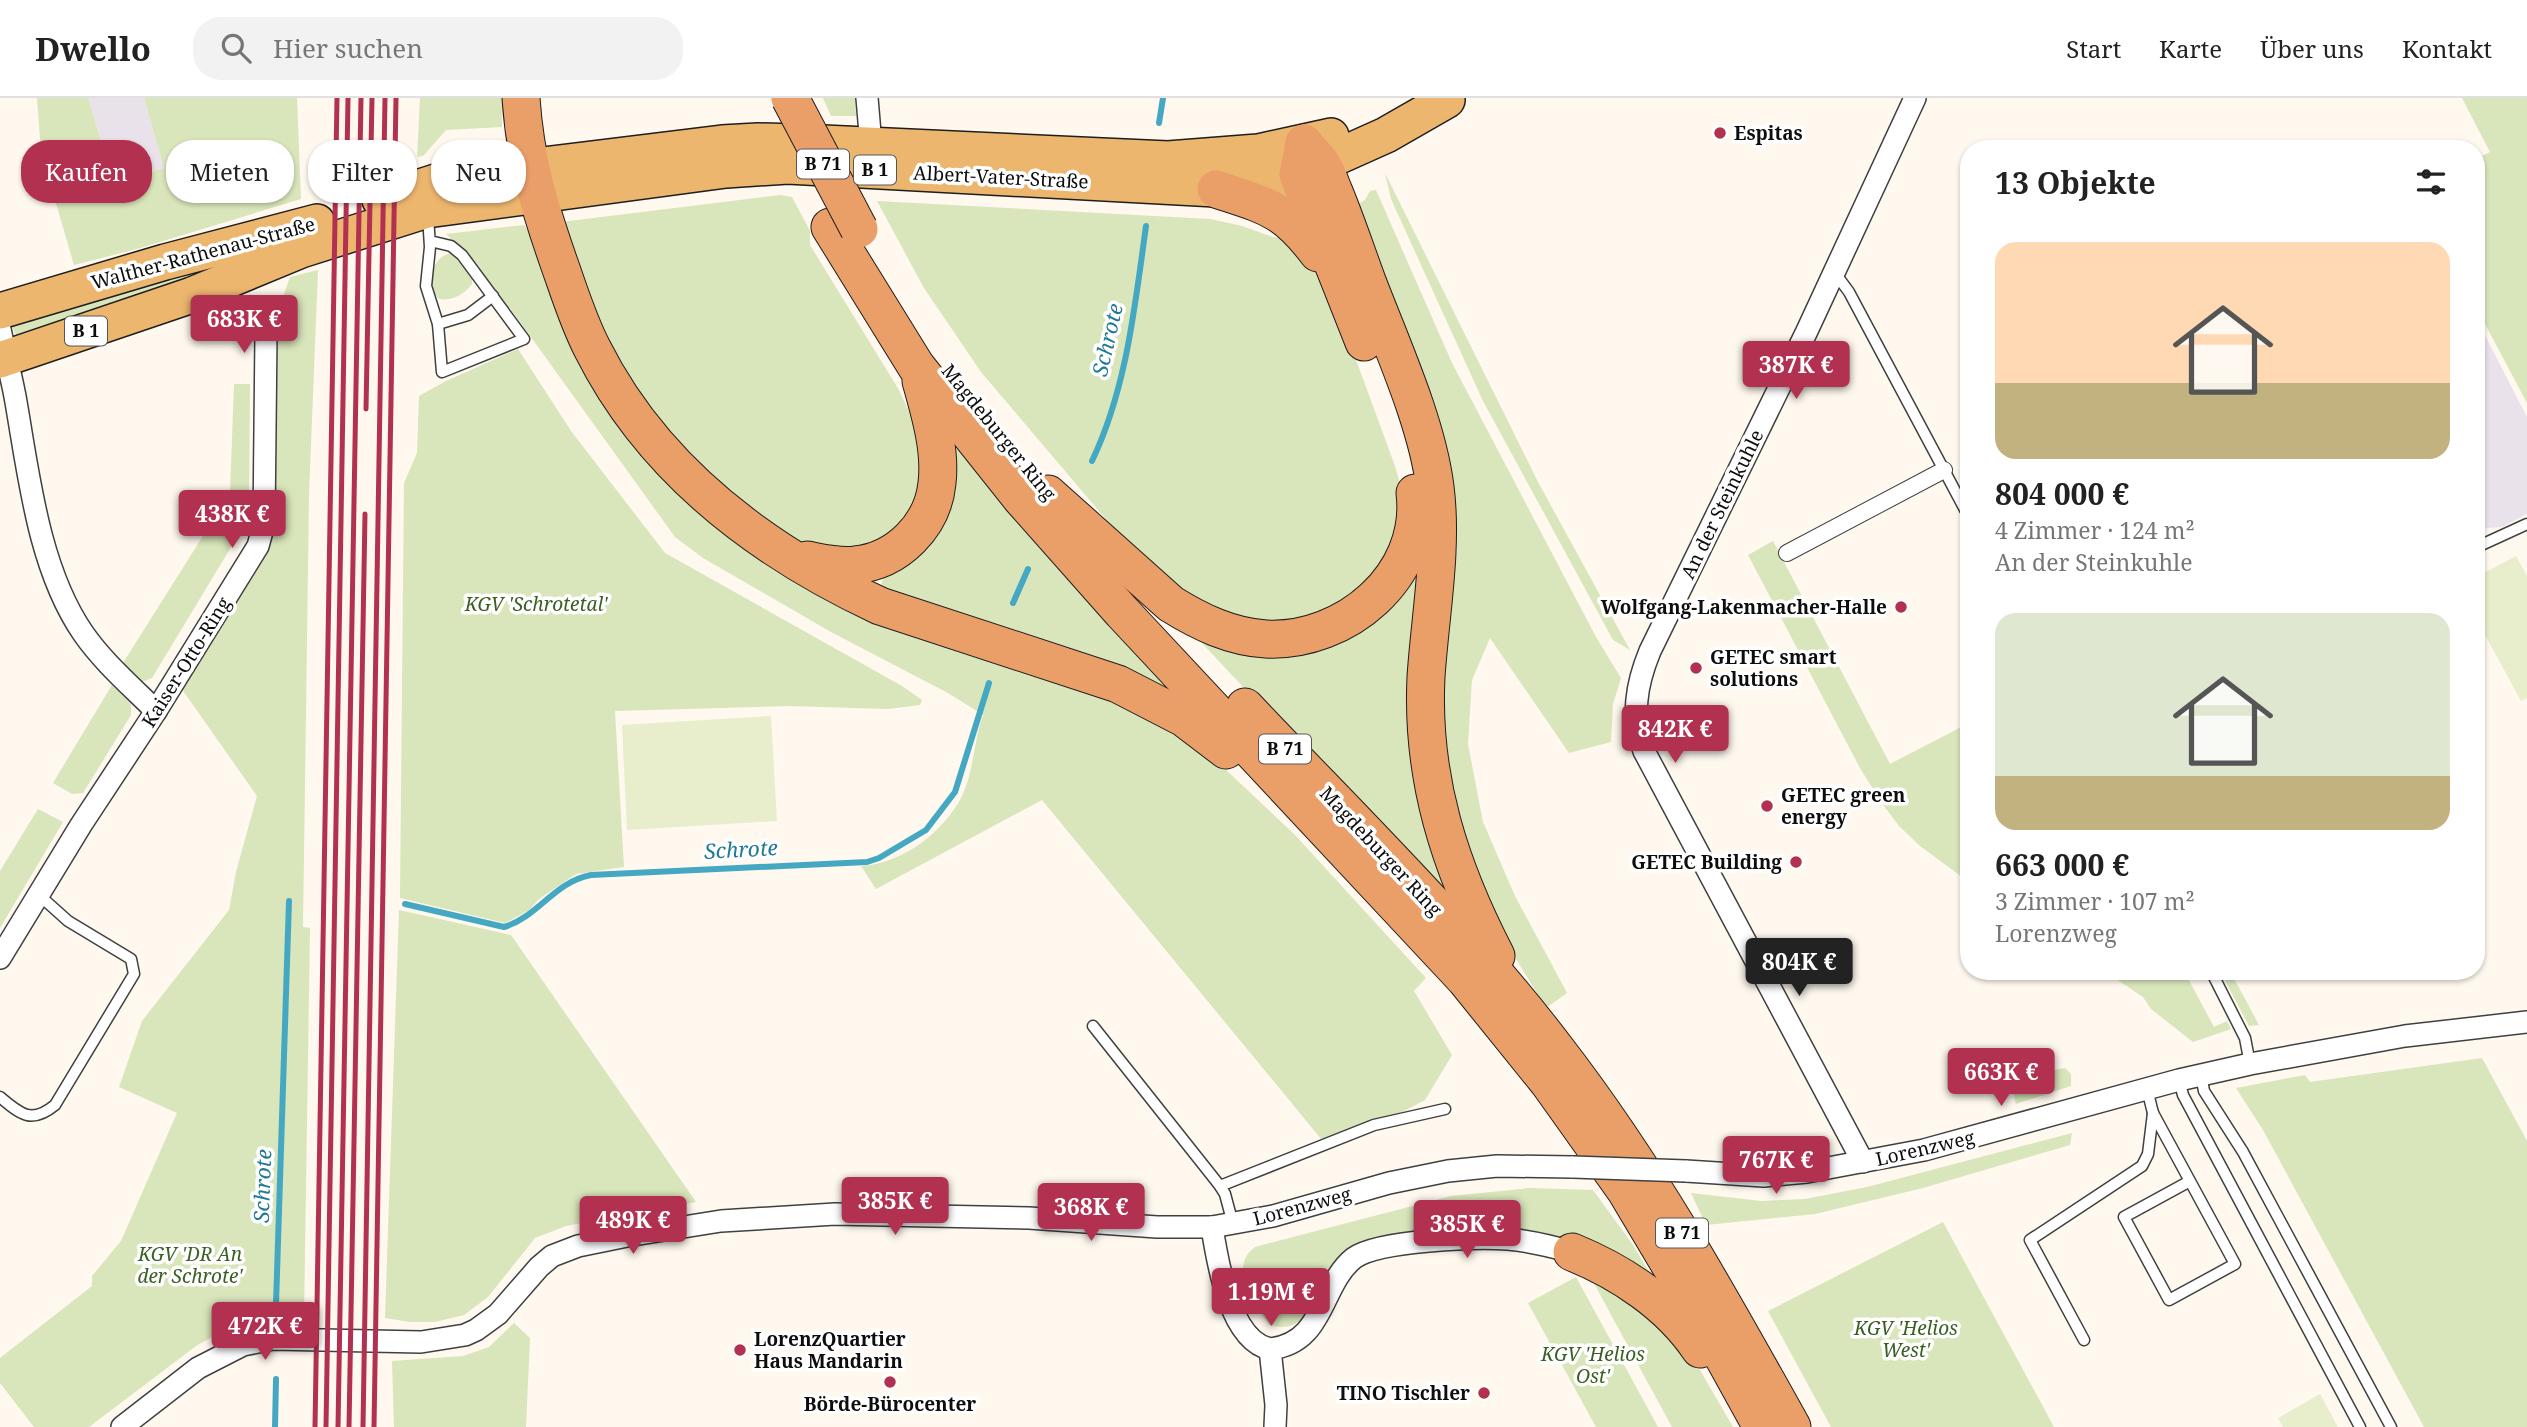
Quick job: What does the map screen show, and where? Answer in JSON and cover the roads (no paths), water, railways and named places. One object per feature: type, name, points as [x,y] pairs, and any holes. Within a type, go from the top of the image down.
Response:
[{"type":"highway","points":[[520,98],[524,146],[533,180],[584,331],[623,400],[665,454],[708,498],[742,526],[824,578],[880,606],[1093,675],[1142,695],[1184,718],[1312,817]]},
{"type":"highway","name":"Magdeburger Ring","points":[[763,98],[844,228],[916,366],[1021,498],[1122,612],[1465,979],[1549,1083],[1626,1191],[1704,1322],[1762,1427]]},
{"type":"highway","name":"Magdeburger Ring","points":[[790,98],[844,228],[899,297],[943,362],[1048,494],[1141,597],[1453,927],[1521,1004],[1591,1096],[1660,1196],[1791,1427]]},
{"type":"highway","points":[[1048,494],[1171,604],[1197,619],[1231,633],[1265,639],[1303,636],[1332,627],[1359,611],[1382,590],[1402,565],[1413,535],[1416,505],[1411,475],[1339,282],[1308,161]]},
{"type":"highway","points":[[1308,161],[1401,371],[1430,457],[1437,499],[1435,576],[1426,693],[1432,777],[1443,828],[1460,882],[1475,917],[1521,1004]]},
{"type":"highway","points":[[1216,189],[1281,213],[1305,236],[1339,282]]},
{"type":"highway","points":[[789,556],[830,565],[877,561],[898,549],[924,523],[936,492],[937,467],[931,420],[916,366]]},
{"type":"highway","points":[[1572,1252],[1600,1264],[1628,1281],[1675,1318],[1702,1353],[1744,1427]]},
{"type":"main road","name":"Albert-Vater-Straße","points":[[533,180],[788,166],[1216,189],[1265,185],[1359,129],[1449,99]]},
{"type":"main road","name":"Albert-Vater-Straße","points":[[533,180],[722,143],[758,141],[1168,159],[1236,155],[1308,161]]},
{"type":"main road","name":"Walther-Rathenau-Straße","points":[[0,311],[165,262],[294,229],[442,180],[533,180]]},
{"type":"main road","name":"Walther-Rathenau-Straße","points":[[2,349],[192,295],[302,250],[429,225],[533,180]]},
{"type":"street","points":[[867,98],[871,145]]},
{"type":"street","name":"An der Steinkuhle","points":[[1863,1163],[1644,751],[1638,731],[1635,701],[1639,678],[1650,651],[1835,273],[1909,101]]},
{"type":"street","name":"Kaiser-Otto-Ring","points":[[0,958],[81,825],[253,556],[264,524],[265,333]]},
{"type":"street","points":[[2,349],[13,386],[35,510],[61,589],[86,637],[156,711]]},
{"type":"street","points":[[1787,553],[1944,470]]},
{"type":"street","name":"Lorenzweg","points":[[122,1427],[198,1368],[243,1345],[273,1339],[421,1342],[465,1335],[498,1314],[552,1256],[578,1246],[627,1236],[721,1221],[835,1214],[1029,1218],[1157,1227],[1223,1226],[1273,1216],[1389,1183],[1448,1171],[1497,1166],[1764,1176],[1807,1172],[1924,1150],[2179,1080],[2250,1064],[2405,1036],[2527,1022]]},
{"type":"street","points":[[1223,1226],[1226,1294],[1248,1336],[1259,1346],[1270,1349],[1284,1346],[1308,1330],[1340,1274],[1361,1254],[1395,1246],[1487,1238],[1531,1242],[1572,1252]]},
{"type":"street","points":[[1270,1349],[1276,1405],[1275,1427]]},
{"type":"lane","points":[[429,225],[457,250],[524,339],[442,372],[438,324],[426,286],[429,225]]},
{"type":"lane","points":[[1835,273],[1849,292],[1960,500]]},
{"type":"lane","points":[[438,324],[472,313],[493,296]]},
{"type":"lane","points":[[2485,544],[2527,524]]},
{"type":"lane","points":[[0,1097],[22,1114],[34,1117],[44,1114],[55,1105],[134,974],[131,959],[68,921],[39,895]]},
{"type":"lane","points":[[2216,980],[2245,1038],[2250,1064]]},
{"type":"lane","points":[[1093,1026],[1220,1186],[1225,1194],[1223,1226]]},
{"type":"lane","points":[[2201,1075],[2204,1091],[2243,1152],[2390,1427]]},
{"type":"lane","points":[[2179,1080],[2183,1095],[2360,1427]]},
{"type":"lane","points":[[2147,1089],[2153,1112],[2235,1264],[2169,1300],[2124,1217],[2190,1181]]},
{"type":"lane","points":[[1220,1186],[1374,1125],[1445,1109]]},
{"type":"lane","points":[[2084,1340],[2030,1240],[2142,1166],[2148,1154],[2153,1112]]},
{"type":"waterway","name":"Schrote","points":[[1159,123],[1163,98]]},
{"type":"waterway","name":"Schrote","points":[[1092,461],[1104,433],[1122,375],[1146,226]]},
{"type":"waterway","name":"Schrote","points":[[1013,603],[1028,569]]},
{"type":"waterway","name":"Schrote","points":[[405,904],[504,927],[527,916],[567,885],[591,875],[867,862],[879,858],[926,830],[955,792],[989,683]]},
{"type":"waterway","name":"Schrote","points":[[276,1304],[289,901]]},
{"type":"waterway","name":"Schrote","points":[[275,1427],[276,1379]]},
{"type":"railway","points":[[315,1427],[337,98]]},
{"type":"railway","points":[[326,1427],[348,98]]},
{"type":"railway","points":[[338,1427],[361,98]]},
{"type":"railway","points":[[366,409],[372,98]]},
{"type":"railway","points":[[363,1427],[385,98]]},
{"type":"railway","points":[[374,1427],[396,98]]},
{"type":"railway","points":[[349,1427],[365,514]]},
{"type":"place","name":"Espitas","points":[[1720,133]]},
{"type":"place","name":"Wolfgang-Lakenmacher-Halle","points":[[1901,607]]},
{"type":"place","name":"GETEC smart solutions","points":[[1696,668]]},
{"type":"place","name":"GETEC green energy","points":[[1767,806]]},
{"type":"place","name":"GETEC Building","points":[[1796,862]]},
{"type":"place","name":"LorenzQuartier Haus Mandarin","points":[[740,1350]]},
{"type":"place","name":"Börde-Bürocenter","points":[[890,1382]]},
{"type":"place","name":"TINO Tischler","points":[[1484,1393]]},
{"type":"park label","name":"KGV 'Schrotetal'","points":[[536,604]]},
{"type":"park label","name":"KGV 'DR An der Schrote'","points":[[190,1265]]},
{"type":"park label","name":"KGV 'Helios West'","points":[[1906,1339]]},
{"type":"park label","name":"KGV 'Helios Ost'","points":[[1593,1365]]}]
